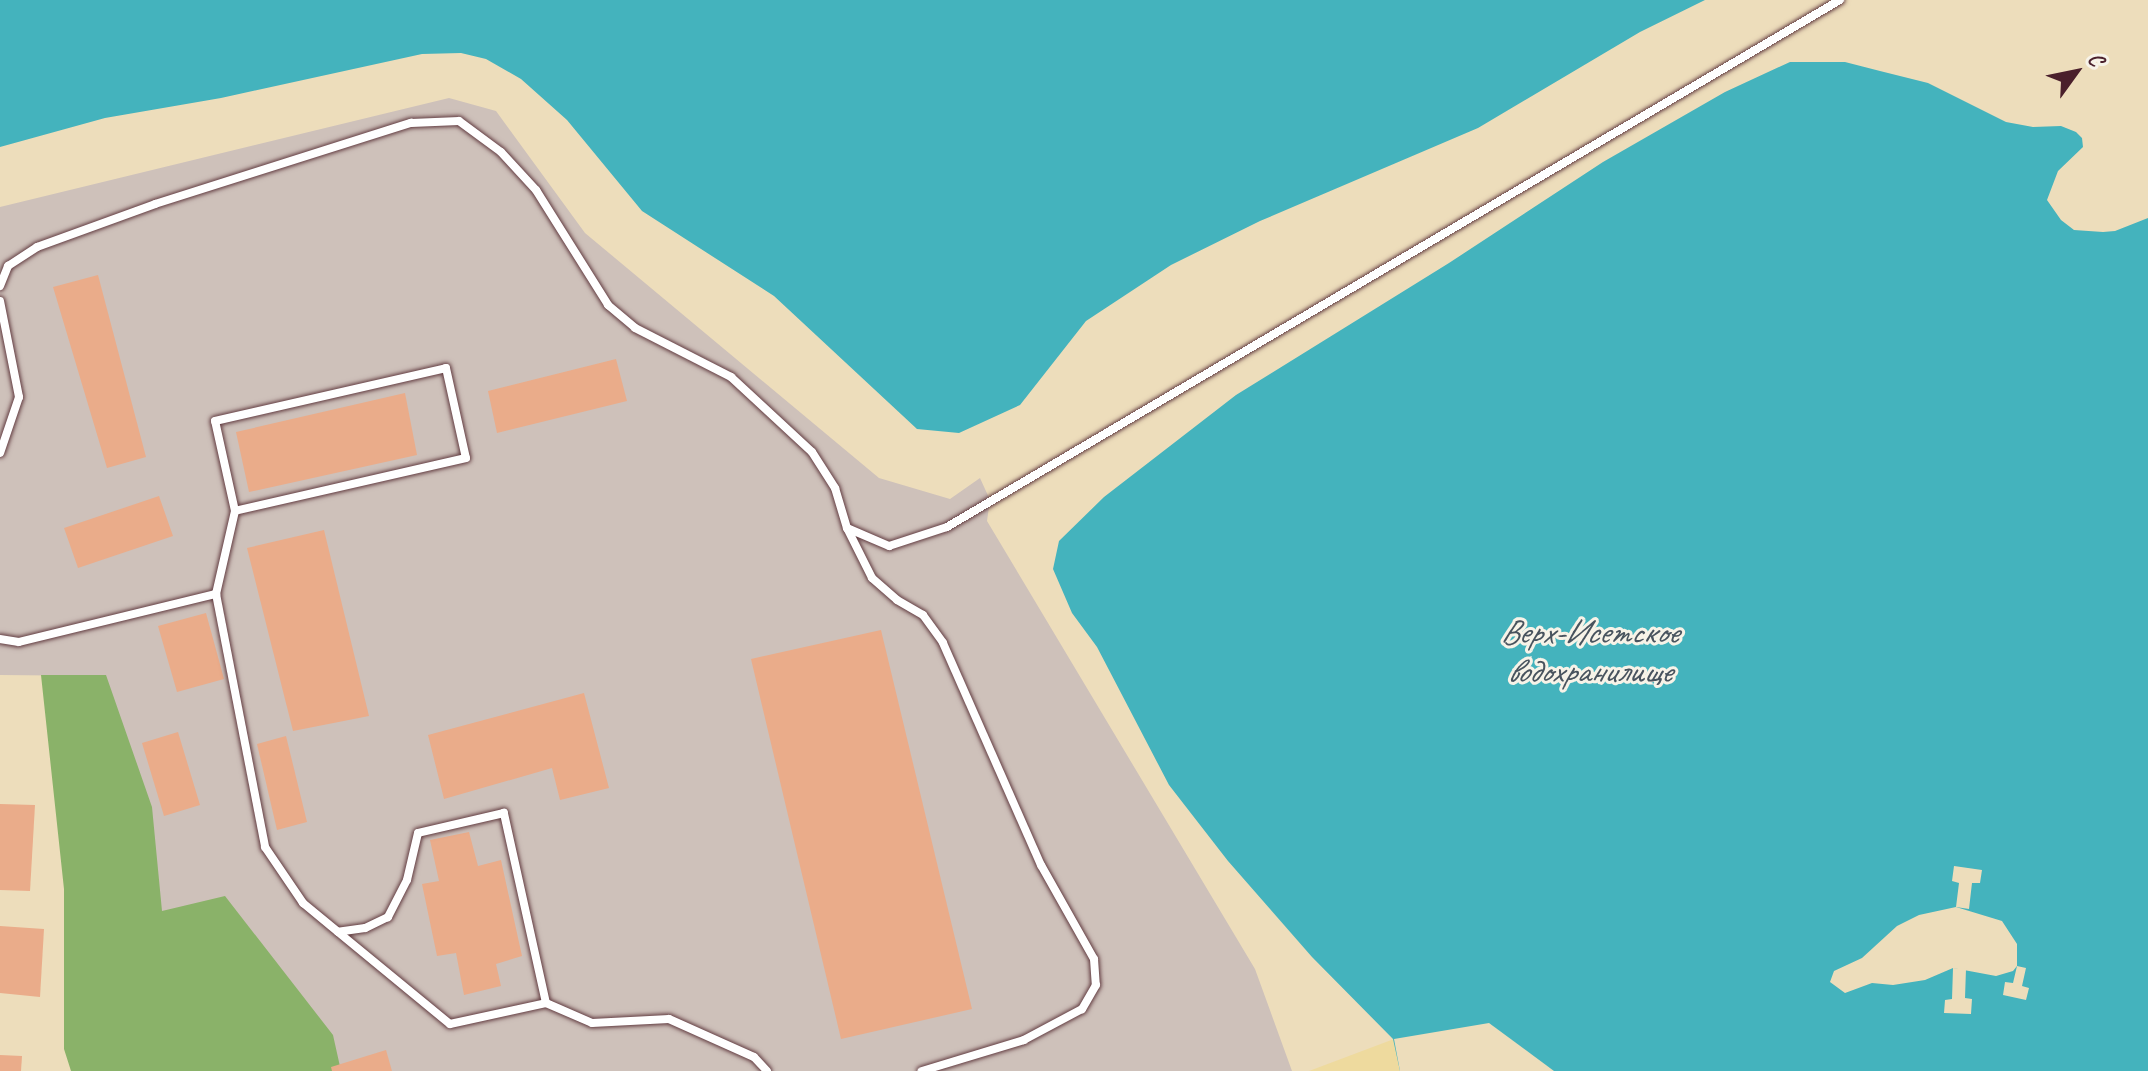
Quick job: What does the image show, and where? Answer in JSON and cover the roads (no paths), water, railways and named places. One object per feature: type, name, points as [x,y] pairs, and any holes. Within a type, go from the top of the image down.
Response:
[{"type":"lane","points":[[847,528],[889,546],[947,527],[1840,0]]},
{"type":"lane","points":[[0,286],[8,266],[37,247],[155,204],[411,123],[459,121],[501,152],[536,190],[608,305],[635,328],[731,377],[812,452],[835,488],[847,528],[872,578],[897,600],[923,615],[943,643],[1041,865],[1094,959],[1096,985],[1082,1009],[1024,1040],[922,1071]]},
{"type":"lane","points":[[0,301],[19,397],[0,453]]},
{"type":"lane","points":[[235,511],[466,458],[446,368],[215,421],[235,511],[216,594],[265,847],[303,903],[450,1024],[546,1003],[592,1023],[669,1019],[754,1057],[767,1071]]},
{"type":"lane","points":[[0,639],[19,642],[216,594]]},
{"type":"lane","points":[[338,932],[365,928],[388,917],[407,880],[418,833],[504,813],[546,1003]]},
{"type":"water","points":[[0,0],[1705,0],[1640,32],[1478,128],[1260,221],[1171,265],[1086,321],[1020,405],[959,433],[917,429],[774,296],[642,211],[567,120],[521,79],[486,59],[461,53],[422,54],[221,98],[105,118],[0,147]]},
{"type":"water","name":"Верх-Исетское водохранилище","points":[[1790,62],[1845,62],[1928,83],[2006,122],[2033,127],[2061,126],[2082,138],[2083,147],[2058,171],[2047,200],[2061,220],[2074,230],[2115,231],[2148,218],[2148,1071],[1400,1071],[1393,1039],[1312,957],[1228,861],[1169,785],[1097,647],[1072,613],[1053,569],[1059,541],[1104,497],[1236,395],[1449,263],[1603,162],[1725,92]],"holes":[[[1956,907],[2002,921],[2017,944],[2017,966],[2013,971],[1996,976],[1953,968],[1925,980],[1893,985],[1872,983],[1845,993],[1830,982],[1834,971],[1862,958],[1897,926],[1919,915]]]}]
